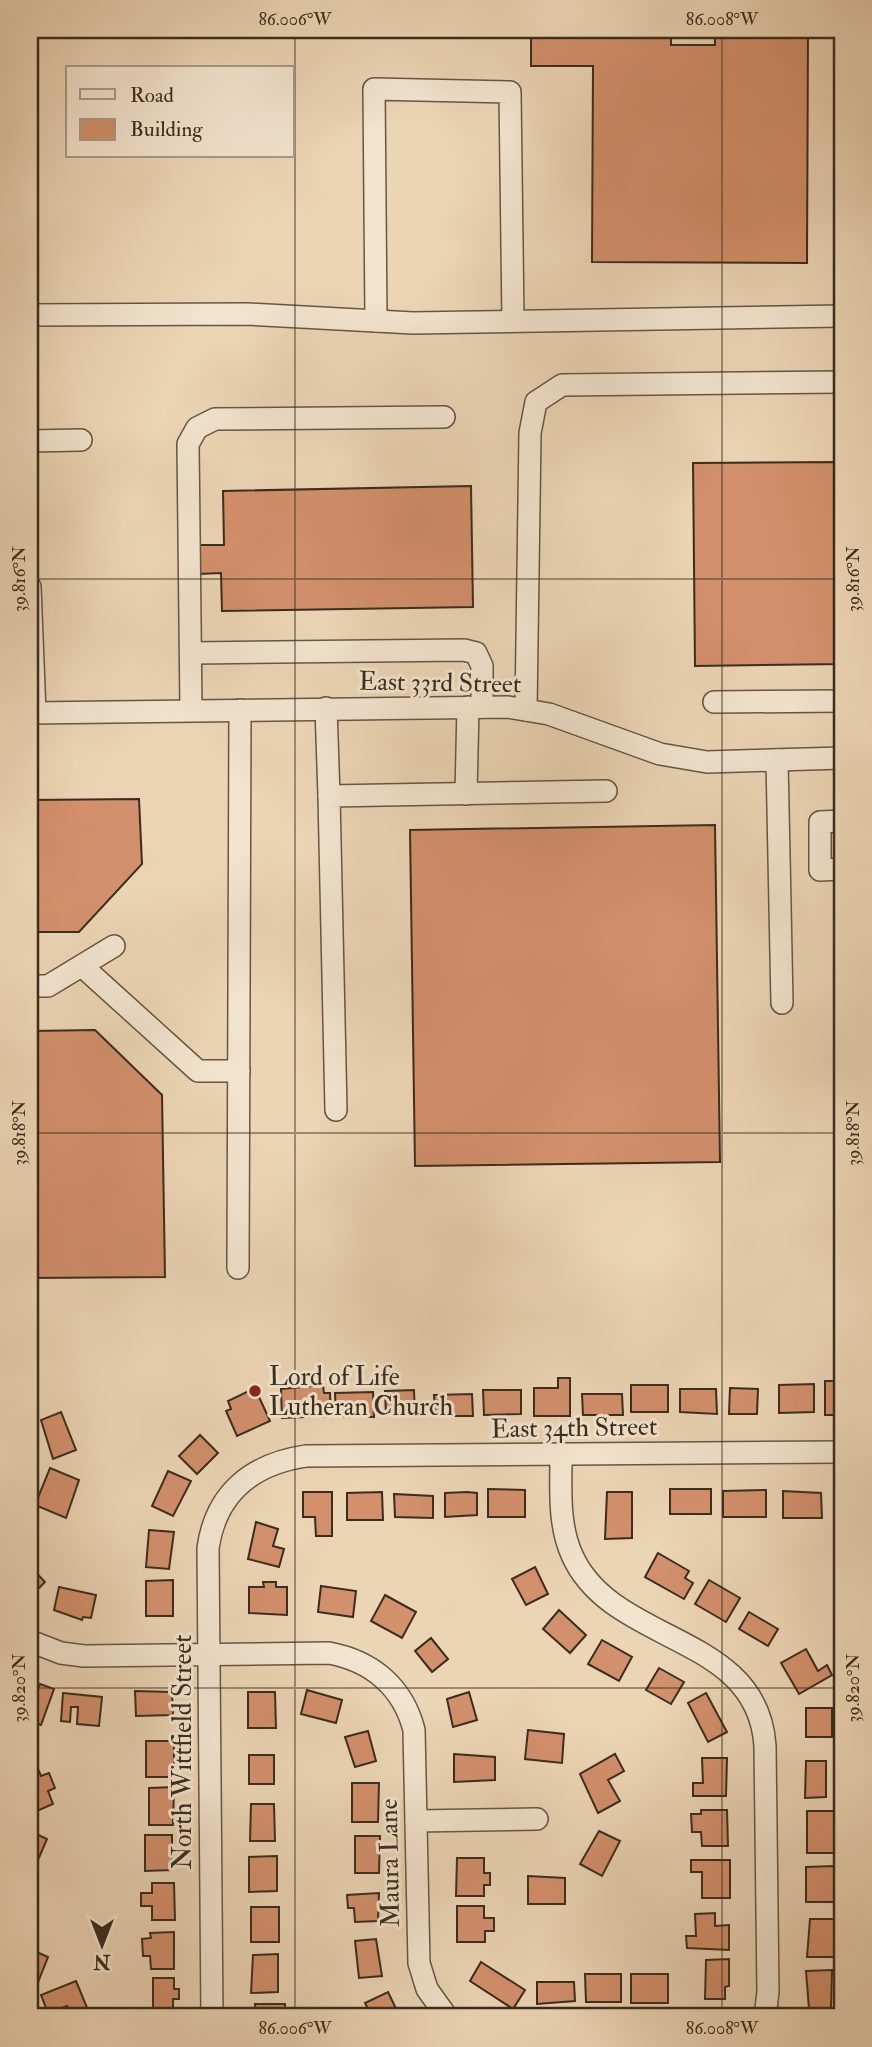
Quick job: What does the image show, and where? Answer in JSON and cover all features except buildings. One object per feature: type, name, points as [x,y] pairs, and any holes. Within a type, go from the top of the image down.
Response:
[{"type":"street","points":[[376,321],[374,89],[510,92],[513,321]]},
{"type":"street","points":[[30,315],[247,314],[376,321],[513,321],[842,311]]},
{"type":"street","points":[[526,710],[530,433],[536,402],[562,385],[842,382]]},
{"type":"street","points":[[191,710],[188,444],[197,428],[215,419],[444,417]]},
{"type":"street","points":[[30,441],[81,440]]},
{"type":"street","points":[[30,587],[32,713]]},
{"type":"street","points":[[191,653],[464,650],[476,653],[482,666],[466,794]]},
{"type":"street","points":[[714,702],[842,701]]},
{"type":"street","name":"East 33rd Street","points":[[32,713],[475,707],[526,710],[583,724],[660,754],[706,762],[842,758]]},
{"type":"street","points":[[326,708],[337,1110]]},
{"type":"street","points":[[238,1268],[240,710]]},
{"type":"street","points":[[777,760],[782,1003]]},
{"type":"street","points":[[329,796],[606,791]]},
{"type":"street","points":[[842,821],[821,822],[821,870],[842,869]]},
{"type":"street","points":[[30,986],[48,986],[114,946]]},
{"type":"street","points":[[82,966],[198,1071],[239,1070]]},
{"type":"street","name":"East 34th Street","points":[[233,1492],[269,1464],[306,1456],[842,1452]]},
{"type":"street","points":[[561,1455],[563,1527],[572,1556],[583,1576],[610,1603],[732,1673],[748,1692],[759,1713],[765,1746],[768,1992],[765,2017]]},
{"type":"street","name":"North Wittfield Street","points":[[212,2017],[209,1541],[215,1521],[233,1492]]},
{"type":"street","points":[[30,1641],[61,1653],[84,1656],[209,1654]]},
{"type":"street","name":"Maura Lane","points":[[209,1654],[313,1653],[344,1656],[372,1669],[403,1702],[415,1738],[419,1963],[427,1989],[447,2017]]},
{"type":"street","points":[[416,1821],[537,1819]]},
{"type":"place","name":"Lord of Life Lutheran Church","points":[[255,1391]]}]
